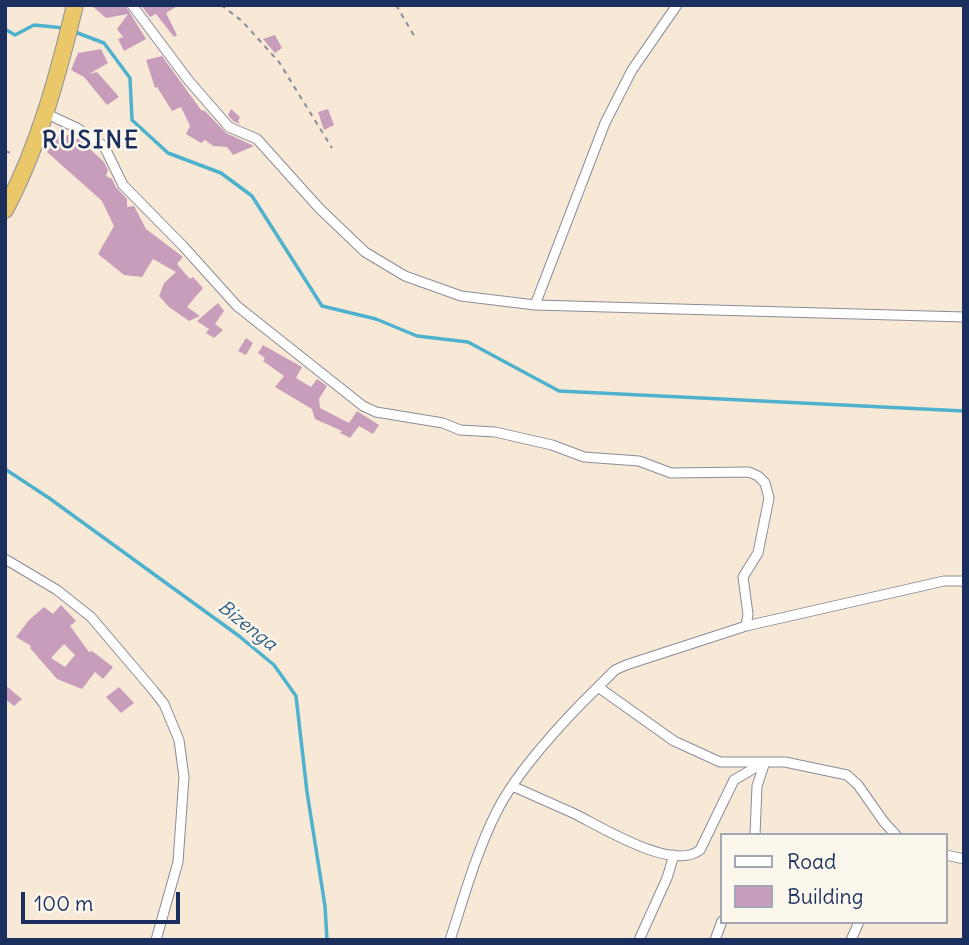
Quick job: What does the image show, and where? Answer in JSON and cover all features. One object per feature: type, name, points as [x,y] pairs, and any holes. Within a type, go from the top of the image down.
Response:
[{"type":"highway","points":[[5,210],[45,113],[74,10]]},
{"type":"street","points":[[132,5],[215,113],[229,127],[257,139],[319,208],[365,252],[405,276],[461,296],[536,306],[964,317]]},
{"type":"street","points":[[536,306],[605,123],[632,70],[677,5]]},
{"type":"street","points":[[45,113],[77,128],[104,146],[123,185],[230,299],[363,406],[460,430],[495,432],[552,445],[584,457],[639,461],[671,473],[749,472],[758,476],[765,483],[769,498],[758,553],[743,578],[748,614],[746,626]]},
{"type":"street","points":[[5,559],[57,590],[91,617],[153,690],[179,740],[184,777],[178,862],[156,940]]},
{"type":"street","points":[[450,940],[478,853],[496,812],[512,786],[607,677],[626,665],[746,626],[944,582],[964,581]]},
{"type":"street","points":[[598,687],[674,741],[720,762],[785,762],[847,775],[858,785],[890,833]]},
{"type":"street","points":[[755,833],[757,786],[765,762]]},
{"type":"street","points":[[512,786],[622,839],[655,851],[692,856],[700,850],[734,780],[765,762]]},
{"type":"street","points":[[639,940],[667,878],[674,855]]},
{"type":"street","points":[[851,940],[858,924]]},
{"type":"path","points":[[221,5],[242,21],[279,62],[332,148]]},
{"type":"path","points":[[396,5],[416,39]]},
{"type":"building","points":[[91,5],[125,5],[146,39],[124,51],[118,39],[123,37],[117,29],[128,14],[106,18]]},
{"type":"building","points":[[141,5],[179,5],[166,13],[177,35],[174,37],[156,14],[150,17]]},
{"type":"building","points":[[275,35],[282,48],[275,53],[263,39]]},
{"type":"building","points":[[101,49],[108,63],[89,74],[97,72],[119,97],[107,105],[84,77],[71,70],[78,53]]},
{"type":"building","points":[[162,56],[201,110],[226,133],[254,146],[233,155],[227,147],[213,146],[205,140],[201,143],[186,134],[190,126],[181,107],[172,111],[157,87],[155,88],[146,60]]},
{"type":"building","points":[[231,109],[240,117],[240,124],[228,115]]},
{"type":"building","points":[[328,109],[334,125],[324,130],[318,112]]},
{"type":"building","points":[[60,133],[63,137],[70,134],[76,140],[78,138],[104,162],[108,170],[106,176],[112,179],[127,199],[127,207],[134,206],[146,229],[183,257],[177,264],[190,279],[193,277],[203,288],[187,307],[200,316],[189,321],[159,296],[164,283],[176,272],[153,259],[142,277],[124,275],[98,254],[114,226],[102,201],[47,152]]},
{"type":"building","points":[[218,303],[224,311],[215,324],[223,330],[214,338],[206,333],[209,329],[197,321]]},
{"type":"building","points":[[246,338],[253,343],[246,355],[238,351]]},
{"type":"building","points":[[263,345],[302,367],[296,378],[311,387],[317,379],[327,386],[319,399],[320,408],[349,423],[357,411],[379,425],[373,434],[359,426],[350,438],[340,433],[342,431],[315,419],[312,409],[275,387],[284,376],[263,361],[265,358],[258,353]]},
{"type":"building","points":[[61,605],[76,621],[70,626],[89,652],[92,651],[113,667],[103,679],[95,672],[82,689],[57,679],[31,646],[16,637],[44,607],[53,614]],"holes":[[[64,644],[75,655],[65,667],[51,658]]]},
{"type":"building","points":[[5,685],[22,699],[14,706],[5,699]]},
{"type":"building","points":[[119,687],[134,703],[121,713],[106,697]]},
{"type":"waterway","points":[[5,29],[15,35],[34,25],[64,28]]},
{"type":"waterway","points":[[75,32],[104,43],[130,78],[132,120],[168,153],[221,173],[252,196],[322,306],[376,319],[417,336],[468,342],[559,391],[964,411]]},
{"type":"waterway","name":"Bizenga","points":[[5,469],[239,636],[274,665],[296,696],[307,792],[325,906],[327,940]]},
{"type":"district","name":"RUSINE","points":[[91,141]]}]
